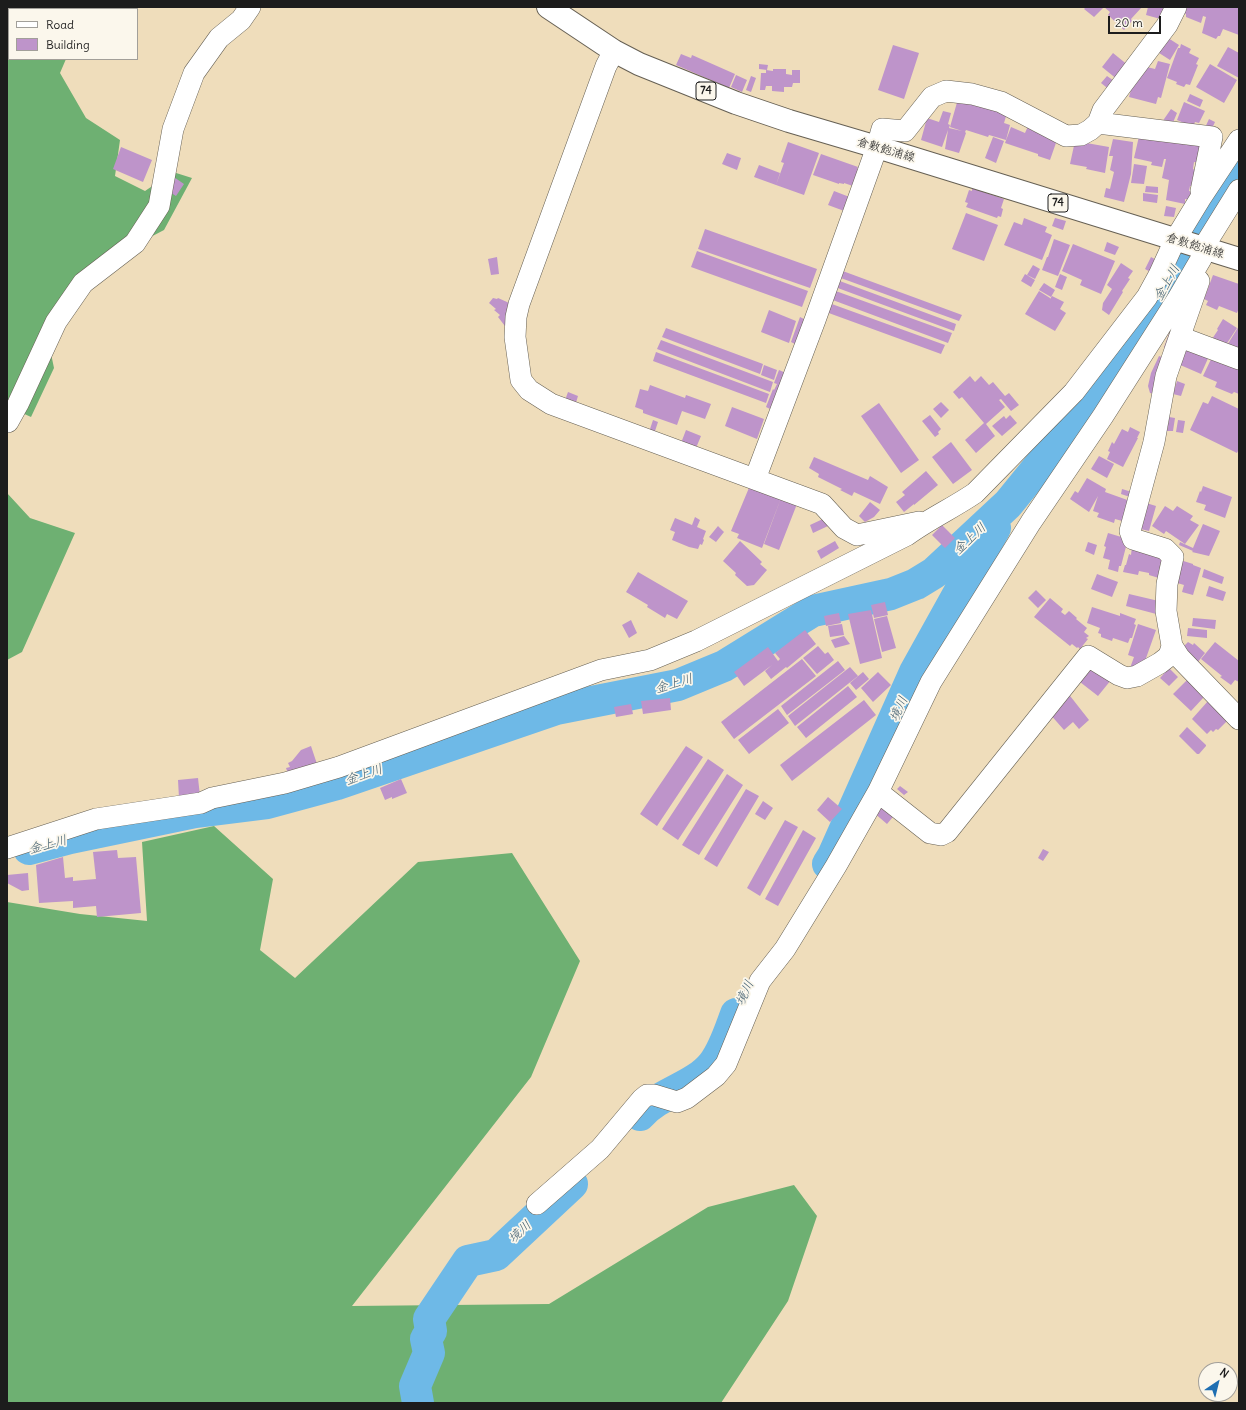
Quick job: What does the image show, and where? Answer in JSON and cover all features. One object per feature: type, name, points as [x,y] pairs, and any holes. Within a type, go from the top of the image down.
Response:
[{"type":"main road","name":"倉敷飽浦線","points":[[548,7],[614,51],[639,64],[736,103],[789,121],[1175,240],[1202,254],[1239,259]]},
{"type":"street","points":[[8,422],[18,404],[56,322],[83,283],[136,243],[159,206],[173,129],[194,73],[219,38],[241,20],[250,7]]},
{"type":"street","points":[[755,479],[815,320],[877,147],[882,129],[905,131],[932,97],[946,91],[972,94],[1001,102],[1066,136],[1082,135],[1098,123],[1103,110],[1167,25],[1176,7]]},
{"type":"street","points":[[614,51],[606,66],[517,310],[515,337],[521,380],[529,390],[551,404],[822,504],[844,528],[857,535],[895,526],[927,521]]},
{"type":"street","points":[[1098,123],[1212,136],[1200,199]]},
{"type":"street","points":[[7,848],[96,819],[201,803],[212,798],[286,783],[339,767],[601,670],[650,660],[696,641],[907,535],[927,521],[975,493],[1074,392],[1147,296],[1159,275],[1175,240],[1239,140]]},
{"type":"street","points":[[537,1204],[600,1149],[647,1095],[677,1102],[687,1098],[716,1076],[726,1064],[760,981],[785,949],[836,866],[878,792],[931,682],[1031,522],[1107,409],[1177,300],[1239,190]]},
{"type":"street","points":[[1202,254],[1202,270],[1166,376],[1154,442],[1130,531],[1133,539],[1165,549],[1172,557],[1167,584],[1166,611],[1172,646],[1178,657],[1239,720]]},
{"type":"street","points":[[1180,337],[1239,359]]},
{"type":"street","points":[[878,792],[930,833],[941,835],[947,832],[1088,656],[1119,675],[1127,678],[1137,676],[1160,663],[1169,656],[1172,646]]},
{"type":"green space","points":[[8,32],[8,60],[66,60],[60,73],[86,118],[120,140],[115,176],[145,191],[173,172],[192,178],[164,230],[78,275],[45,325],[54,368],[31,417],[7,406]]},
{"type":"green space","points":[[7,493],[30,518],[75,533],[22,652],[7,660]]},
{"type":"green space","points":[[214,826],[273,879],[260,950],[295,978],[418,862],[512,853],[580,961],[531,1077],[352,1306],[549,1304],[708,1207],[794,1185],[817,1216],[788,1301],[721,1403],[7,1403],[7,902],[80,914],[147,921],[142,842]]},
{"type":"building","points":[[1086,7],[1104,7],[1094,17],[1084,9]]},
{"type":"building","points":[[1104,7],[1142,7],[1131,19],[1132,21],[1124,30],[1108,15],[1110,12]]},
{"type":"building","points":[[1148,7],[1167,7],[1164,20],[1146,15]]},
{"type":"building","points":[[1185,7],[1239,7],[1239,35],[1223,29],[1220,36],[1216,39],[1202,33],[1206,17],[1203,16],[1201,23],[1186,17],[1186,14],[1183,13]]},
{"type":"building","points":[[1165,36],[1179,45],[1170,60],[1156,51]]},
{"type":"building","points":[[1181,44],[1191,49],[1189,53],[1199,58],[1196,64],[1198,65],[1190,85],[1186,84],[1184,87],[1167,78],[1178,48],[1180,48]]},
{"type":"building","points":[[893,45],[919,53],[904,99],[878,90]]},
{"type":"building","points":[[1228,47],[1239,53],[1239,78],[1217,66]]},
{"type":"building","points":[[1113,53],[1129,66],[1118,80],[1102,67]]},
{"type":"building","points":[[681,54],[691,58],[692,55],[735,74],[729,88],[676,65]]},
{"type":"building","points":[[1158,61],[1170,64],[1161,98],[1158,97],[1156,104],[1129,97],[1136,72],[1143,66],[1155,69]]},
{"type":"building","points":[[759,64],[768,65],[767,70],[759,69]]},
{"type":"building","points":[[1210,64],[1237,80],[1224,103],[1196,87]]},
{"type":"building","points":[[773,69],[786,69],[786,74],[792,75],[792,70],[800,70],[800,83],[793,83],[792,87],[784,87],[784,92],[772,91],[772,86],[766,86],[765,90],[760,90],[761,73],[766,73],[766,70],[773,71]]},
{"type":"building","points":[[736,75],[747,80],[742,92],[731,87]]},
{"type":"building","points":[[751,76],[756,78],[751,92],[746,90]]},
{"type":"building","points":[[1107,76],[1117,83],[1111,91],[1101,83]]},
{"type":"building","points":[[1190,94],[1203,100],[1200,107],[1187,101]]},
{"type":"building","points":[[958,99],[1007,113],[1004,123],[1010,125],[1006,140],[989,135],[988,137],[966,130],[959,153],[945,149],[948,130],[942,147],[921,140],[927,118],[939,122],[943,111],[951,113],[948,124],[950,125],[949,128],[962,131],[950,127]]},
{"type":"building","points":[[1184,102],[1205,111],[1199,123],[1195,122],[1193,127],[1177,120]]},
{"type":"building","points":[[1171,109],[1177,113],[1172,125],[1162,122]]},
{"type":"building","points":[[1209,119],[1215,122],[1209,135],[1203,132]]},
{"type":"building","points":[[1029,124],[1037,128],[1036,132],[1057,140],[1050,160],[1038,156],[1038,154],[1005,143],[1011,127],[1025,133]]},
{"type":"building","points":[[1140,132],[1203,146],[1200,163],[1194,162],[1193,169],[1195,170],[1192,186],[1190,186],[1189,191],[1194,192],[1193,201],[1185,199],[1185,204],[1166,200],[1169,180],[1162,178],[1166,159],[1164,159],[1162,167],[1151,165],[1152,162],[1134,158]]},
{"type":"building","points":[[993,137],[1004,141],[996,163],[985,158]]},
{"type":"building","points":[[1113,139],[1133,142],[1131,174],[1124,202],[1104,197],[1106,188],[1110,189],[1114,172],[1110,170],[1113,156],[1109,156]]},
{"type":"building","points":[[1075,141],[1109,147],[1105,173],[1086,169],[1087,167],[1070,164]]},
{"type":"building","points":[[788,142],[819,153],[804,195],[776,185],[784,163],[781,162]]},
{"type":"building","points":[[121,147],[152,160],[143,182],[113,169]]},
{"type":"building","points":[[727,153],[741,158],[737,170],[722,164]]},
{"type":"building","points":[[821,154],[858,167],[857,169],[859,169],[853,186],[844,183],[839,184],[813,175]]},
{"type":"building","points":[[1134,164],[1147,166],[1144,184],[1131,183]]},
{"type":"building","points":[[759,165],[780,173],[776,185],[754,177]]},
{"type":"building","points":[[168,173],[184,184],[176,196],[160,186]]},
{"type":"building","points":[[1146,186],[1158,187],[1158,193],[1145,192]]},
{"type":"building","points":[[972,188],[1004,199],[1001,208],[1003,209],[1001,217],[998,216],[997,218],[966,207],[968,203],[965,202],[969,190],[972,191]]},
{"type":"building","points":[[834,191],[852,198],[847,212],[828,205]]},
{"type":"building","points":[[1143,193],[1158,195],[1157,203],[1143,201]]},
{"type":"building","points":[[1166,206],[1176,208],[1174,217],[1164,216]]},
{"type":"building","points":[[966,213],[998,225],[984,261],[952,249]]},
{"type":"building","points":[[1024,218],[1047,227],[1045,232],[1052,235],[1042,260],[1004,245],[1014,222],[1022,225]]},
{"type":"building","points":[[1055,218],[1066,221],[1063,230],[1052,226]]},
{"type":"building","points":[[705,229],[817,269],[810,288],[698,249]]},
{"type":"building","points":[[1054,239],[1070,245],[1058,276],[1042,270]]},
{"type":"building","points":[[1107,242],[1119,247],[1115,255],[1104,251]]},
{"type":"building","points":[[1073,244],[1115,261],[1101,294],[1080,285],[1082,280],[1062,271]]},
{"type":"building","points":[[697,251],[808,291],[802,307],[691,267]]},
{"type":"building","points":[[497,257],[499,274],[491,275],[488,259]]},
{"type":"building","points":[[1151,257],[1160,262],[1154,274],[1145,269]]},
{"type":"building","points":[[1121,263],[1133,271],[1128,278],[1130,279],[1122,291],[1123,292],[1109,315],[1102,310],[1103,303],[1112,289],[1107,285]]},
{"type":"building","points":[[1033,265],[1040,269],[1035,279],[1027,275]]},
{"type":"building","points":[[840,270],[962,315],[959,321],[838,277]]},
{"type":"building","points":[[1025,274],[1035,280],[1031,287],[1021,281]]},
{"type":"building","points":[[1060,274],[1067,277],[1062,290],[1055,287]]},
{"type":"building","points":[[1213,275],[1239,284],[1239,308],[1237,313],[1219,306],[1217,310],[1206,305],[1208,301],[1204,299]]},
{"type":"building","points":[[837,280],[956,324],[954,331],[835,287]]},
{"type":"building","points":[[1044,283],[1055,290],[1051,297],[1039,290]]},
{"type":"building","points":[[833,290],[952,333],[948,343],[830,299]]},
{"type":"building","points":[[1039,291],[1050,299],[1052,296],[1064,302],[1060,309],[1066,313],[1055,331],[1025,314]]},
{"type":"building","points":[[493,298],[498,298],[516,306],[508,330],[498,317],[500,315],[494,310],[496,309],[489,303]]},
{"type":"building","points":[[829,303],[945,345],[941,354],[826,312]]},
{"type":"building","points":[[769,310],[796,321],[789,343],[761,332]]},
{"type":"building","points":[[800,317],[806,320],[797,345],[791,342]]},
{"type":"building","points":[[1223,319],[1237,328],[1222,351],[1210,342]]},
{"type":"building","points":[[1239,326],[1239,351],[1224,350]]},
{"type":"building","points":[[666,328],[763,364],[760,374],[662,337]]},
{"type":"building","points":[[1171,328],[1178,330],[1159,395],[1150,393],[1148,386],[1151,373],[1159,356],[1162,357]]},
{"type":"building","points":[[661,340],[773,382],[770,392],[657,349]]},
{"type":"building","points":[[1186,344],[1210,354],[1201,374],[1178,364]]},
{"type":"building","points":[[656,352],[769,394],[766,403],[653,361]]},
{"type":"building","points":[[1213,355],[1239,365],[1239,394],[1234,392],[1232,394],[1215,387],[1217,382],[1203,376]]},
{"type":"building","points":[[764,365],[777,370],[774,380],[761,375]]},
{"type":"building","points":[[779,370],[788,374],[774,411],[766,407],[773,389],[774,390],[777,384],[774,383]]},
{"type":"building","points":[[970,376],[975,382],[981,376],[989,385],[993,382],[1005,396],[1009,393],[1019,405],[1011,411],[1001,399],[999,400],[1005,407],[986,424],[995,436],[976,453],[965,440],[984,423],[962,397],[959,399],[953,392]]},
{"type":"building","points":[[1177,381],[1185,384],[1181,396],[1173,394]]},
{"type":"building","points":[[650,385],[685,398],[686,395],[711,404],[705,419],[682,411],[677,425],[643,413],[643,410],[635,407],[640,389],[648,391]]},
{"type":"building","points":[[568,392],[578,396],[575,406],[564,403]]},
{"type":"building","points":[[1212,396],[1239,409],[1239,449],[1237,453],[1190,430],[1203,402],[1208,404]]},
{"type":"building","points":[[941,402],[949,410],[941,418],[933,409]]},
{"type":"building","points":[[879,403],[919,460],[901,473],[861,416]]},
{"type":"building","points":[[732,407],[764,419],[757,439],[725,426]]},
{"type":"building","points":[[930,415],[941,429],[938,432],[939,434],[935,437],[922,421]]},
{"type":"building","points":[[1010,415],[1017,423],[1002,436],[992,426],[1004,416],[1006,419]]},
{"type":"building","points":[[1169,417],[1175,418],[1173,431],[1167,431]]},
{"type":"building","points":[[653,420],[658,422],[654,434],[649,432]]},
{"type":"building","points":[[1178,420],[1185,421],[1183,433],[1176,432]]},
{"type":"building","points":[[1130,427],[1140,432],[1123,467],[1107,459],[1110,452],[1108,451],[1112,442],[1114,444],[1122,429],[1128,432]]},
{"type":"building","points":[[686,430],[701,436],[696,448],[681,443]]},
{"type":"building","points":[[951,442],[972,470],[953,484],[932,457]]},
{"type":"building","points":[[1099,456],[1114,464],[1107,478],[1091,469]]},
{"type":"building","points":[[814,457],[868,480],[870,476],[888,487],[880,504],[854,492],[852,496],[840,490],[842,489],[818,477],[819,474],[809,468]]},
{"type":"building","points":[[926,471],[938,485],[904,512],[896,502],[905,495],[902,492]]},
{"type":"building","points":[[1087,478],[1106,489],[1105,492],[1133,502],[1126,522],[1115,519],[1114,523],[1097,517],[1099,513],[1093,511],[1098,496],[1089,512],[1070,499],[1075,491],[1078,493]]},
{"type":"building","points":[[751,483],[781,498],[762,548],[737,538],[739,534],[731,531]]},
{"type":"building","points":[[1203,486],[1232,497],[1225,518],[1204,510],[1206,505],[1196,502]]},
{"type":"building","points":[[1122,489],[1135,493],[1133,498],[1121,494]]},
{"type":"building","points":[[781,498],[797,504],[779,550],[764,544]]},
{"type":"building","points":[[870,502],[880,510],[874,517],[865,522],[859,516]]},
{"type":"building","points":[[1143,502],[1156,506],[1149,531],[1136,528]]},
{"type":"building","points":[[1165,506],[1173,511],[1177,506],[1193,516],[1190,520],[1199,525],[1185,544],[1166,531],[1164,534],[1152,526]]},
{"type":"building","points":[[695,517],[700,520],[697,527],[706,531],[702,545],[700,544],[698,549],[672,540],[675,532],[670,530],[675,518],[692,525]]},
{"type":"building","points":[[825,518],[828,526],[813,533],[810,525]]},
{"type":"building","points":[[1203,524],[1220,531],[1209,556],[1192,552],[1193,551],[1179,545],[1180,542],[1193,548]]},
{"type":"building","points":[[942,525],[955,538],[945,548],[932,535]]},
{"type":"building","points":[[718,526],[724,532],[716,542],[709,537]]},
{"type":"building","points":[[1108,533],[1128,539],[1118,572],[1108,569],[1110,560],[1103,558],[1106,547],[1104,546]]},
{"type":"building","points":[[740,541],[762,562],[760,564],[767,570],[754,585],[747,586],[723,561]]},
{"type":"building","points":[[835,541],[839,548],[821,559],[817,551]]},
{"type":"building","points":[[1088,542],[1097,545],[1094,555],[1085,551]]},
{"type":"building","points":[[1132,546],[1167,557],[1162,579],[1149,575],[1149,573],[1139,571],[1138,575],[1123,572],[1129,554],[1131,555]]},
{"type":"building","points":[[1177,559],[1201,568],[1193,595],[1182,592],[1184,585],[1174,582]]},
{"type":"building","points":[[1204,569],[1224,577],[1222,584],[1202,577]]},
{"type":"building","points":[[638,572],[688,601],[677,619],[667,614],[665,618],[647,607],[648,605],[626,592]]},
{"type":"building","points":[[1097,574],[1118,582],[1112,597],[1091,589]]},
{"type":"building","points":[[1209,586],[1226,592],[1223,601],[1206,596]]},
{"type":"building","points":[[1036,590],[1046,600],[1038,608],[1028,598]]},
{"type":"building","points":[[1129,594],[1163,602],[1160,615],[1126,606]]},
{"type":"building","points":[[1050,598],[1063,609],[1061,612],[1065,615],[1069,611],[1087,628],[1084,632],[1089,636],[1086,638],[1088,639],[1080,649],[1072,644],[1070,646],[1034,617]]},
{"type":"building","points":[[885,602],[888,615],[874,618],[871,605]]},
{"type":"building","points":[[1092,607],[1120,616],[1120,613],[1136,619],[1134,624],[1136,625],[1132,638],[1130,638],[1128,643],[1113,638],[1112,641],[1101,637],[1101,634],[1098,633],[1100,628],[1087,623]]},
{"type":"building","points":[[871,610],[882,658],[860,664],[848,614]]},
{"type":"building","points":[[839,613],[841,623],[826,626],[824,616]]},
{"type":"building","points":[[887,616],[896,648],[882,652],[874,619]]},
{"type":"building","points":[[1193,618],[1216,620],[1215,629],[1192,626]]},
{"type":"building","points":[[631,620],[637,633],[629,638],[622,625]]},
{"type":"building","points":[[842,624],[844,635],[830,637],[828,626]]},
{"type":"building","points":[[1138,624],[1156,630],[1145,661],[1130,668],[1134,657],[1128,655]]},
{"type":"building","points":[[1188,628],[1207,630],[1207,638],[1187,636]]},
{"type":"building","points":[[805,630],[816,644],[771,679],[765,671],[772,665],[744,686],[734,672],[768,647],[778,661],[780,659],[775,653]]},
{"type":"building","points":[[844,636],[850,644],[835,648],[831,640]]},
{"type":"building","points":[[1188,642],[1193,645],[1194,643],[1205,653],[1197,663],[1182,648]]},
{"type":"building","points":[[1215,642],[1239,661],[1239,682],[1235,680],[1231,685],[1201,659]]},
{"type":"building","points":[[818,646],[825,654],[828,652],[834,660],[817,674],[803,658]]},
{"type":"building","points":[[802,659],[816,676],[734,739],[721,722]]},
{"type":"building","points":[[838,661],[845,670],[787,715],[781,706]]},
{"type":"building","points":[[1090,665],[1111,680],[1098,696],[1080,682]]},
{"type":"building","points":[[850,667],[858,676],[795,726],[788,716]]},
{"type":"building","points":[[1169,668],[1178,677],[1169,686],[1160,678]]},
{"type":"building","points":[[863,672],[869,679],[856,690],[850,683]]},
{"type":"building","points":[[878,672],[891,685],[873,702],[861,688]]},
{"type":"building","points":[[1187,680],[1204,697],[1191,711],[1173,694]]},
{"type":"building","points":[[848,686],[857,697],[806,738],[797,727]]},
{"type":"building","points":[[1067,692],[1089,720],[1079,729],[1073,722],[1064,730],[1049,713]]},
{"type":"building","points":[[670,698],[671,710],[643,714],[641,701]]},
{"type":"building","points":[[864,700],[876,715],[792,781],[780,765]]},
{"type":"building","points":[[1208,701],[1228,720],[1218,730],[1216,729],[1213,732],[1211,730],[1207,734],[1192,719]]},
{"type":"building","points":[[631,704],[633,714],[616,717],[614,707]]},
{"type":"building","points":[[778,709],[789,723],[749,754],[738,740]]},
{"type":"building","points":[[1187,727],[1206,745],[1199,754],[1197,754],[1179,736]]},
{"type":"building","points":[[311,746],[317,764],[289,776],[286,768],[290,767],[288,763],[292,761],[301,750]]},
{"type":"building","points":[[686,746],[703,757],[657,826],[640,814]]},
{"type":"building","points":[[708,759],[724,770],[678,840],[662,829]]},
{"type":"building","points":[[727,774],[743,785],[699,855],[682,845]]},
{"type":"building","points":[[198,778],[200,796],[179,798],[178,780]]},
{"type":"building","points":[[401,779],[407,793],[385,800],[380,788]]},
{"type":"building","points":[[900,786],[908,792],[904,795],[897,789]]},
{"type":"building","points":[[746,789],[759,796],[717,867],[704,859]]},
{"type":"building","points":[[828,797],[842,809],[830,822],[817,810]]},
{"type":"building","points":[[883,800],[897,812],[887,824],[873,812]]},
{"type":"building","points":[[763,801],[773,808],[765,820],[755,814]]},
{"type":"building","points":[[785,820],[798,827],[760,896],[747,888]]},
{"type":"building","points":[[803,830],[816,838],[778,906],[765,899]]},
{"type":"building","points":[[1043,849],[1049,852],[1043,861],[1038,858]]},
{"type":"building","points":[[117,850],[118,858],[136,857],[141,913],[97,917],[96,906],[73,908],[73,901],[39,903],[36,865],[63,857],[65,878],[73,877],[73,881],[96,879],[93,852]]},
{"type":"building","points":[[28,873],[29,890],[22,891],[7,883],[7,875]]},
{"type":"waterway","name":"金上川","points":[[1197,227],[1239,165]]},
{"type":"waterway","name":"金上川","points":[[29,849],[70,838],[195,812],[267,803],[337,784],[556,709],[678,685],[724,666],[813,611],[891,594],[916,584],[934,573],[1008,504],[1087,407],[1161,296],[1182,257]]},
{"type":"waterway","name":"境川","points":[[828,864],[833,856],[915,672],[995,528]]},
{"type":"waterway","name":"境川","points":[[640,1115],[657,1101],[697,1079],[713,1064],[724,1046],[736,1014]]},
{"type":"waterway","name":"境川","points":[[418,1403],[415,1386],[429,1353],[426,1339],[431,1331],[429,1319],[468,1261],[496,1255],[572,1184]]}]
